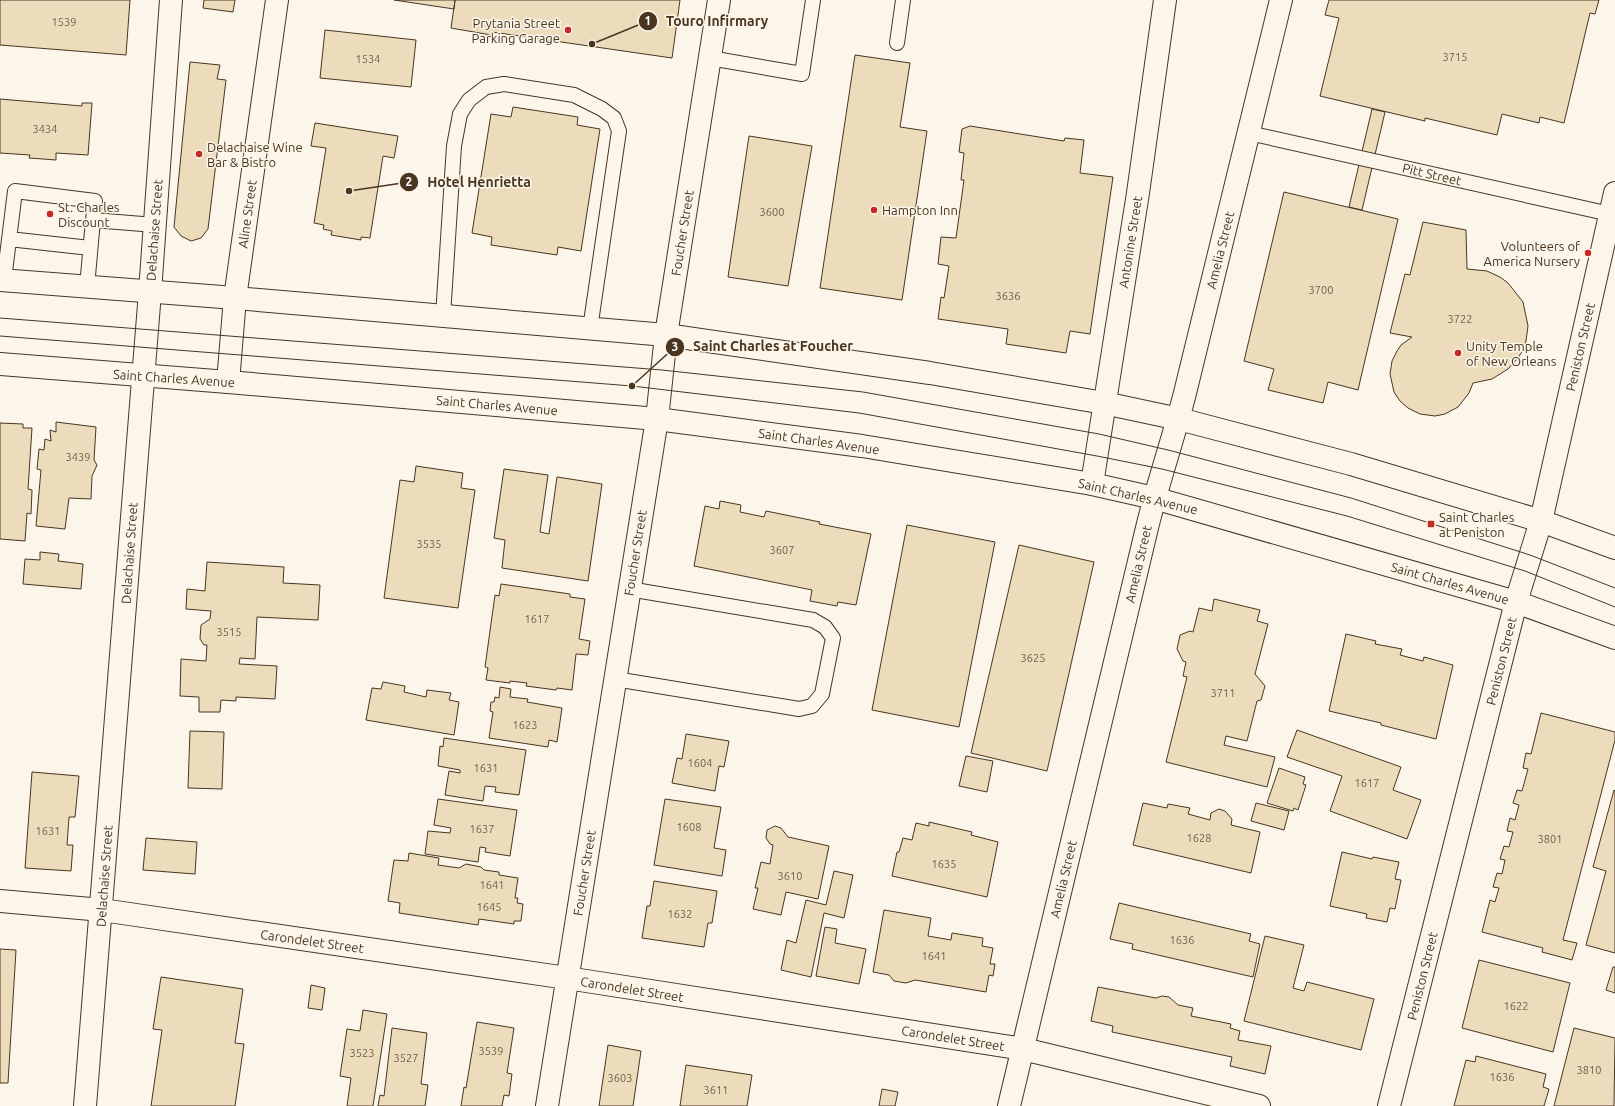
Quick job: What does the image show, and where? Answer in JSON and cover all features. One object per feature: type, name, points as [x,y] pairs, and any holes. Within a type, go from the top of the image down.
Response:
[{"type":"street","name":"Delachaise Street","points":[[85,1106],[102,910],[171,0]]},
{"type":"street","name":"Aline Street","points":[[228,382],[235,298],[277,0]]},
{"type":"street","name":"Foucher Street","points":[[547,1106],[657,419],[666,335],[719,0]]},
{"type":"street","name":"Antonine Street","points":[[1092,484],[1138,194],[1165,0]]},
{"type":"street","name":"Amelia Street","points":[[1009,1106],[1154,498],[1179,419],[1281,0]]},
{"type":"street","name":"Peniston Street","points":[[1389,1106],[1516,602],[1541,521],[1612,215],[1615,193]]},
{"type":"street","points":[[2,280],[235,298],[666,335],[922,372],[1104,403],[1179,419],[1351,464],[1541,521],[1615,548]]},
{"type":"street","name":"Saint Charles Avenue","points":[[0,364],[657,419],[862,446],[1092,484],[1154,498],[1516,602],[1615,638]]},
{"type":"street","name":"Carondelet Street","points":[[0,901],[102,910],[567,978],[1023,1049],[1259,1106]]},
{"type":"lane","points":[[710,58],[802,74],[813,0]]},
{"type":"lane","points":[[897,43],[903,0]]},
{"type":"lane","points":[[443,316],[454,146],[460,114],[469,100],[486,87],[504,84],[574,95],[602,109],[614,118],[619,132],[590,329]]},
{"type":"lane","name":"Pitt Street","points":[[1249,133],[1612,215]]},
{"type":"lane","points":[[2,280],[15,191],[95,201],[87,287]]},
{"type":"lane","points":[[93,220],[155,225]]},
{"type":"lane","points":[[9,239],[90,248]]},
{"type":"lane","points":[[615,679],[799,710],[812,706],[822,694],[832,638],[825,627],[813,620],[629,589]]},
{"type":"building","points":[[0,0],[130,0],[126,55],[0,45]]},
{"type":"building","points":[[204,0],[235,0],[233,12],[203,8]]},
{"type":"building","points":[[394,0],[455,0],[454,9]]},
{"type":"building","name":"Prytania Street Parking Garage","points":[[455,0],[680,0],[672,58],[492,32],[491,35],[451,28]]},
{"type":"building","points":[[1329,0],[1599,0],[1595,14],[1590,13],[1564,123],[1540,117],[1539,123],[1502,114],[1497,135],[1425,118],[1425,121],[1320,96],[1339,18],[1325,15]]},
{"type":"building","points":[[325,30],[416,40],[411,87],[320,78]]},
{"type":"building","name":"Hampton Inn","points":[[855,55],[910,63],[900,127],[927,131],[902,300],[820,288]]},
{"type":"building","name":"Delachaise Wine Bar & Bistro","points":[[190,62],[220,65],[217,79],[226,80],[208,229],[201,238],[191,241],[181,236],[174,227]]},
{"type":"building","points":[[0,99],[82,106],[82,103],[92,103],[88,155],[56,153],[56,160],[29,158],[30,155],[0,153]]},
{"type":"building","points":[[513,107],[578,117],[577,125],[600,129],[581,251],[558,247],[557,255],[491,245],[492,237],[472,233],[491,114],[511,117]]},
{"type":"building","points":[[1372,109],[1385,112],[1362,210],[1349,207]]},
{"type":"building","points":[[315,123],[398,136],[394,158],[383,156],[370,238],[361,237],[361,240],[331,235],[332,231],[323,229],[324,225],[314,223],[326,148],[311,146]]},
{"type":"building","points":[[970,126],[1064,141],[1065,138],[1084,140],[1080,173],[1113,177],[1090,334],[1070,331],[1066,353],[1006,344],[1008,329],[938,319],[941,297],[944,298],[949,266],[938,264],[941,237],[956,238],[964,180],[961,180],[964,153],[959,152],[962,129]]},
{"type":"building","points":[[749,136],[812,146],[788,286],[728,277]]},
{"type":"building","points":[[1284,192],[1398,219],[1358,390],[1328,382],[1323,403],[1268,390],[1274,369],[1244,361]]},
{"type":"building","points":[[1423,222],[1466,230],[1467,269],[1487,271],[1500,277],[1508,283],[1523,302],[1528,326],[1523,350],[1508,369],[1492,379],[1473,383],[1469,393],[1458,407],[1445,414],[1435,416],[1420,414],[1408,408],[1400,401],[1394,392],[1390,374],[1392,361],[1397,351],[1401,345],[1412,337],[1390,333],[1405,274],[1410,275]]},
{"type":"building","points":[[56,422],[96,427],[94,460],[97,465],[92,476],[91,499],[69,498],[65,529],[36,526],[41,470],[37,469],[39,449],[44,450],[45,439],[51,441],[50,430],[56,432]]},
{"type":"building","points":[[0,423],[23,424],[23,428],[32,428],[28,489],[32,490],[31,514],[27,513],[25,541],[0,539]]},
{"type":"building","points":[[416,466],[463,473],[461,488],[475,490],[458,608],[384,598],[400,480],[414,482]]},
{"type":"building","points":[[504,469],[548,475],[540,532],[549,534],[557,477],[602,484],[588,581],[502,568],[505,540],[494,538]]},
{"type":"building","points":[[720,501],[741,505],[740,512],[764,517],[766,511],[820,522],[819,524],[871,534],[856,605],[838,602],[837,606],[810,601],[812,590],[694,566],[705,506],[719,509]]},
{"type":"building","points":[[907,525],[995,542],[959,727],[872,710]]},
{"type":"building","points":[[1019,545],[1094,562],[1047,771],[971,753]]},
{"type":"building","points":[[40,552],[59,554],[58,561],[83,564],[81,589],[23,584],[25,559],[40,560]]},
{"type":"building","points":[[207,562],[284,567],[283,583],[320,585],[318,620],[257,617],[255,659],[240,658],[239,664],[277,666],[275,699],[236,697],[236,701],[221,700],[220,712],[199,712],[199,697],[180,696],[181,659],[206,661],[207,645],[204,645],[200,639],[201,625],[210,619],[211,611],[186,609],[187,589],[205,591]]},
{"type":"building","points":[[501,584],[570,594],[570,597],[585,599],[579,639],[590,641],[588,655],[576,654],[572,690],[557,688],[556,690],[526,686],[527,683],[510,681],[510,683],[486,680],[488,668],[485,667],[495,595],[499,596]]},
{"type":"building","points":[[1214,599],[1260,610],[1257,621],[1268,624],[1255,674],[1265,686],[1261,700],[1257,701],[1247,741],[1226,736],[1224,745],[1275,757],[1267,787],[1166,762],[1187,677],[1183,676],[1186,662],[1183,661],[1177,649],[1180,635],[1190,631],[1193,632],[1199,608],[1212,611]]},
{"type":"building","points":[[1346,634],[1376,641],[1375,644],[1402,649],[1400,655],[1423,661],[1424,657],[1453,665],[1436,739],[1381,725],[1381,723],[1329,711]]},
{"type":"building","points":[[383,682],[405,686],[404,692],[426,697],[427,690],[451,693],[449,700],[459,702],[454,735],[366,720],[372,688],[381,689]]},
{"type":"building","points":[[500,687],[511,689],[510,697],[528,699],[527,702],[562,708],[557,742],[549,740],[548,747],[489,738],[493,712],[490,711],[491,702],[494,702],[495,697],[499,698]]},
{"type":"building","points":[[1541,713],[1615,732],[1615,740],[1563,940],[1577,943],[1572,960],[1542,952],[1543,948],[1482,932],[1490,900],[1495,902],[1499,888],[1493,887],[1497,873],[1502,874],[1505,860],[1500,859],[1504,846],[1509,847],[1513,832],[1507,831],[1510,818],[1515,820],[1519,805],[1513,803],[1517,790],[1522,791],[1528,769],[1523,768],[1526,753],[1531,754]]},
{"type":"building","points":[[1297,730],[1401,767],[1393,790],[1421,800],[1407,839],[1330,811],[1342,776],[1287,757]]},
{"type":"building","points":[[190,731],[224,732],[222,789],[188,788]]},
{"type":"building","points":[[686,734],[729,741],[724,767],[719,766],[715,791],[672,783],[677,758],[682,759]]},
{"type":"building","points":[[444,738],[526,750],[519,795],[495,792],[496,787],[485,786],[483,801],[445,795],[449,771],[460,773],[460,770],[438,766],[440,746],[443,747]]},
{"type":"building","points":[[966,756],[993,761],[987,792],[959,786]]},
{"type":"building","points":[[1279,768],[1305,777],[1303,784],[1306,785],[1298,810],[1294,808],[1293,811],[1267,803]]},
{"type":"building","points":[[32,772],[79,776],[75,817],[69,817],[67,845],[73,845],[71,871],[25,868]]},
{"type":"building","points":[[1614,790],[1615,953],[1586,945],[1606,871],[1593,867]]},
{"type":"building","points":[[438,799],[517,810],[510,856],[485,852],[486,848],[480,847],[478,862],[425,854],[428,831],[450,833],[451,828],[434,825]]},
{"type":"building","points":[[665,799],[721,807],[714,848],[726,850],[722,876],[654,865]]},
{"type":"building","points":[[1143,803],[1167,808],[1168,804],[1190,808],[1188,814],[1210,820],[1211,813],[1219,809],[1225,811],[1232,819],[1231,825],[1260,832],[1251,873],[1133,845]]},
{"type":"building","points":[[1256,803],[1289,811],[1284,830],[1251,821]]},
{"type":"building","points":[[929,822],[972,832],[971,835],[998,842],[987,897],[892,876],[897,852],[899,852],[903,838],[912,840],[916,823],[929,826]]},
{"type":"building","points":[[775,826],[781,828],[788,837],[829,846],[818,899],[786,892],[781,915],[753,909],[758,888],[755,888],[761,862],[770,864],[773,845],[770,844],[766,838],[767,830]]},
{"type":"building","points":[[146,838],[197,842],[195,874],[143,870]]},
{"type":"building","points":[[1342,852],[1372,859],[1373,857],[1399,862],[1395,879],[1401,880],[1395,909],[1390,908],[1387,922],[1366,918],[1367,914],[1330,906]]},
{"type":"building","points":[[409,853],[439,858],[438,865],[459,868],[466,864],[481,867],[484,870],[499,872],[499,875],[518,878],[515,898],[518,898],[517,903],[523,904],[521,921],[514,921],[514,924],[479,919],[478,925],[399,913],[400,903],[388,901],[394,860],[408,861]]},
{"type":"building","points":[[834,871],[853,875],[844,918],[824,913],[811,977],[781,970],[787,940],[796,943],[806,900],[826,905]]},
{"type":"building","points":[[654,881],[717,891],[712,923],[708,923],[704,947],[642,938],[647,906],[650,906]]},
{"type":"building","points":[[1119,903],[1251,934],[1249,941],[1260,944],[1253,977],[1132,949],[1133,944],[1110,939]]},
{"type":"building","points":[[884,910],[931,918],[928,936],[951,940],[952,933],[983,938],[982,946],[993,948],[990,964],[995,964],[993,976],[989,975],[986,992],[915,980],[906,983],[894,981],[889,975],[873,972]]},
{"type":"building","points":[[825,927],[837,929],[835,943],[866,949],[859,984],[816,976]]},
{"type":"building","points":[[1265,936],[1304,945],[1293,988],[1304,991],[1307,982],[1374,999],[1361,1050],[1244,1021]]},
{"type":"building","points":[[0,949],[16,950],[8,1083],[0,1083]]},
{"type":"building","points":[[1479,960],[1570,983],[1553,1052],[1462,1028]]},
{"type":"building","points":[[1613,967],[1615,967],[1615,993],[1606,990]]},
{"type":"building","points":[[161,977],[243,989],[235,1043],[244,1044],[235,1106],[151,1106],[162,1030],[153,1029]]},
{"type":"building","points":[[311,985],[325,988],[322,1010],[308,1008]]},
{"type":"building","points":[[1098,987],[1156,998],[1162,996],[1169,997],[1178,1005],[1193,1008],[1191,1016],[1231,1024],[1230,1028],[1240,1031],[1238,1040],[1271,1046],[1265,1074],[1230,1066],[1232,1057],[1112,1032],[1113,1026],[1091,1021]]},
{"type":"building","points":[[363,1010],[387,1014],[373,1106],[347,1106],[351,1078],[340,1076],[347,1029],[360,1031]]},
{"type":"building","points":[[477,1022],[514,1028],[507,1073],[512,1074],[509,1096],[504,1095],[502,1106],[461,1106],[464,1087],[466,1088]]},
{"type":"building","points":[[392,1028],[427,1033],[421,1084],[428,1085],[425,1106],[378,1106],[380,1095],[384,1096]]},
{"type":"building","points":[[1574,1028],[1615,1038],[1614,1106],[1554,1106]]},
{"type":"building","points":[[608,1045],[641,1051],[633,1106],[599,1106]]},
{"type":"building","points":[[1476,1056],[1546,1074],[1543,1087],[1549,1089],[1544,1106],[1454,1106],[1466,1060],[1475,1062]]},
{"type":"building","points":[[686,1065],[752,1075],[747,1106],[680,1106]]},
{"type":"building","points":[[882,1089],[898,1092],[895,1106],[879,1106]]},
{"type":"tram line","points":[[0,318],[662,370],[863,392],[1099,434],[1168,450],[1351,498],[1530,555],[1615,588]]},
{"type":"tram line","points":[[0,336],[632,386],[859,413],[1162,469],[1347,516],[1525,571],[1615,607]]},
{"type":"place","name":"Prytania Street Parking Garage","points":[[568,30]]},
{"type":"place","name":"Touro Infirmary","points":[[592,44]]},
{"type":"place","name":"Delachaise Wine Bar & Bistro","points":[[199,154]]},
{"type":"place","name":"Hotel Henrietta","points":[[349,191]]},
{"type":"place","name":"Hampton Inn","points":[[874,210]]},
{"type":"place","name":"St. Charles Discount","points":[[50,214]]},
{"type":"place","name":"Volunteers of America Nursery","points":[[1588,253]]},
{"type":"place","name":"Unity Temple of New Orleans","points":[[1458,353]]},
{"type":"place","name":"Saint Charles at Foucher","points":[[632,386]]},
{"type":"place","name":"Saint Charles at Peniston","points":[[1431,524]]}]
